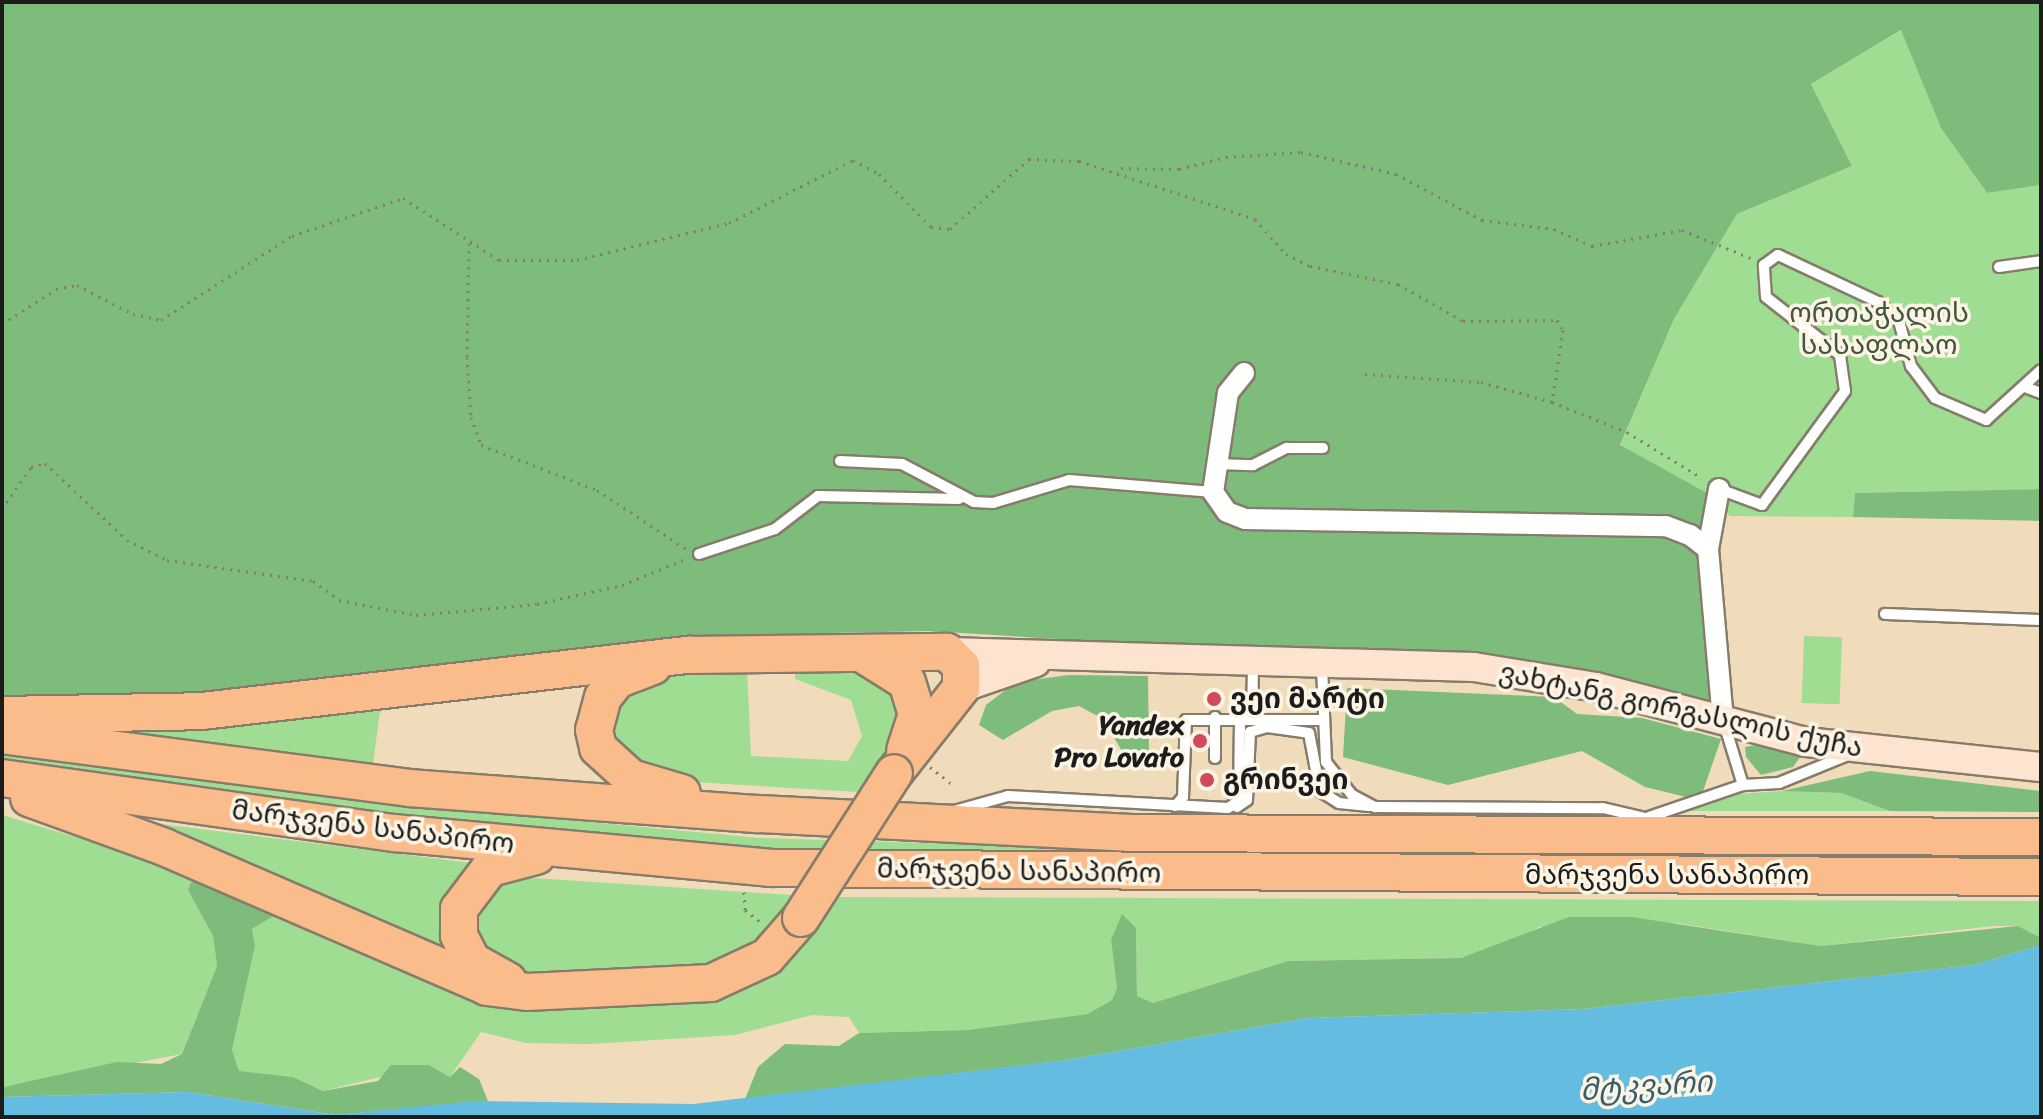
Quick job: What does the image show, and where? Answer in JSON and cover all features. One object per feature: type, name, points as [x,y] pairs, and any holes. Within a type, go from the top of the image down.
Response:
[{"type":"highway","points":[[850,649],[881,659],[930,705],[955,695]]},
{"type":"highway","points":[[2,715],[202,711],[689,655],[850,649],[938,651],[961,666],[955,695],[909,767],[786,924],[767,957],[711,983],[561,990],[487,987],[437,970],[110,825],[2,790]]},
{"type":"highway","points":[[909,767],[916,724],[910,688],[914,660],[938,651]]},
{"type":"highway","points":[[689,655],[617,680],[596,713],[598,748],[631,778],[758,814]]},
{"type":"highway","name":"მარჯვენა სანაპირო","points":[[2,735],[409,788],[925,823],[1129,833],[1698,838],[2041,837]]},
{"type":"highway","name":"მარჯვენა სანაპირო","points":[[2,778],[584,853],[940,871],[2041,877]]},
{"type":"highway","points":[[561,990],[507,981],[472,961],[459,935],[459,909],[490,868],[519,857],[584,853]]},
{"type":"street","points":[[1244,373],[1228,393],[1213,492],[1227,512],[1245,519],[1666,526],[1708,549]]},
{"type":"street","points":[[1719,489],[1708,549],[1723,719]]},
{"type":"street","name":"ვახტანგ გორგასლის ქუჩა","points":[[938,651],[1253,664],[1474,667],[1861,749],[2041,767]]},
{"type":"street","points":[[955,695],[1080,655]]},
{"type":"lane","points":[[1719,489],[1762,505],[1845,391],[1840,355],[1766,297],[1764,265],[1778,255],[1878,302],[1899,321],[1911,366],[1935,398],[1986,420],[2041,370]]},
{"type":"lane","points":[[1999,267],[2041,261]]},
{"type":"lane","points":[[2025,387],[2041,393]]},
{"type":"lane","points":[[1216,463],[1253,465],[1287,448],[1323,448]]},
{"type":"lane","points":[[840,461],[902,464],[959,499]]},
{"type":"lane","points":[[699,554],[775,529],[818,496],[959,499],[993,503],[1069,480],[1213,492]]},
{"type":"lane","points":[[1885,614],[2041,620]]},
{"type":"lane","points":[[1252,718],[1253,664]]},
{"type":"lane","points":[[1322,666],[1324,752],[1337,780],[1375,807]]},
{"type":"lane","points":[[1175,806],[1183,797],[1186,720],[1215,717],[1321,720]]},
{"type":"lane","points":[[1215,717],[1215,758]]},
{"type":"lane","points":[[1228,808],[1239,801],[1240,718]]},
{"type":"lane","points":[[1723,719],[1743,785]]},
{"type":"lane","points":[[925,823],[989,797],[1228,808],[1247,800],[1250,732],[1267,727],[1309,733],[1317,783],[1328,797],[1375,807],[1603,808],[1649,817],[1698,838]]},
{"type":"lane","points":[[1649,817],[1743,785],[1779,783],[1861,749]]},
{"type":"path","points":[[2,324],[56,289],[77,285],[133,314],[161,320],[292,236],[403,198],[499,260],[577,260],[656,246],[729,223],[853,160],[879,174],[931,227],[950,229],[1029,159],[1117,168],[1179,169],[1226,157],[1301,152],[1396,174],[1482,220],[1554,229],[1592,246],[1682,230],[1764,265]]},
{"type":"path","points":[[1117,168],[1255,219],[1286,254],[1310,266],[1398,284],[1463,321],[1557,320],[1563,330],[1552,402]]},
{"type":"path","points":[[469,243],[467,357],[471,417],[481,445],[597,490],[674,545],[699,554]]},
{"type":"path","points":[[1365,374],[1481,382],[1552,402],[1627,432],[1719,489]]},
{"type":"path","points":[[2,509],[31,467],[45,463],[127,540],[167,560],[313,581],[339,600],[416,615],[537,604],[622,585],[699,554]]},
{"type":"path","points":[[909,767],[952,784]]},
{"type":"path","points":[[744,888],[745,910],[786,924]]},
{"type":"green space","points":[[2,2],[2041,2],[2041,185],[1987,193],[1941,128],[1901,30],[1811,84],[1852,166],[1737,214],[1674,319],[1620,445],[1707,493],[1698,570],[1710,706],[1121,643],[929,631],[743,635],[332,689],[2,701]]},
{"type":"green space","name":"ორთაჭალის სასაფლაო","points":[[1902,30],[1941,128],[1987,193],[2041,185],[2041,489],[1855,493],[1853,517],[1730,516],[1707,493],[1620,446],[1674,319],[1737,214],[1852,166],[1811,84]]},
{"type":"green space","points":[[2041,489],[2041,521],[1853,517],[1855,493]]},
{"type":"green space","points":[[1804,636],[1842,637],[1840,704],[1802,703]]},
{"type":"green space","points":[[795,666],[874,674],[902,703],[885,773],[871,772],[858,792],[661,780],[611,760],[607,698],[643,677],[747,669],[751,756],[848,761],[862,736],[851,700],[795,679]]},
{"type":"green space","points":[[1069,675],[1148,676],[1149,755],[1122,751],[1103,719],[1079,706],[1052,711],[1003,740],[979,725],[986,705],[1016,682]]},
{"type":"green space","points":[[1347,688],[1554,697],[1577,714],[1642,718],[1721,739],[1702,794],[1686,797],[1645,787],[1582,751],[1448,785],[1343,757]]},
{"type":"green space","points":[[381,704],[373,764],[116,732],[115,726]]},
{"type":"green space","points":[[1756,745],[1800,757],[1793,767],[1761,775],[1746,757],[1745,747]]},
{"type":"green space","points":[[2,751],[352,800],[760,838],[1214,852],[2041,852],[2041,861],[1217,860],[762,848],[350,812],[2,761]]},
{"type":"green space","points":[[1870,771],[2041,791],[2041,812],[1890,811],[1841,793],[1782,791]]},
{"type":"green space","points":[[1782,791],[1841,793],[1890,811],[1690,811],[1686,797]]},
{"type":"green space","points":[[2,815],[195,873],[188,890],[213,936],[217,966],[182,1054],[2,1088]]},
{"type":"green space","points":[[121,819],[472,863],[461,962]]},
{"type":"green space","points":[[195,873],[282,911],[252,929],[255,946],[232,1050],[239,1071],[293,1077],[323,1091],[378,1081],[391,1065],[429,1065],[450,1077],[460,1067],[479,1079],[488,1101],[335,1115],[188,1092],[2,1097],[2,1088],[17,1084],[117,1062],[161,1064],[182,1054],[217,966],[213,936],[188,890]]},
{"type":"green space","points":[[518,877],[792,895],[761,940],[723,965],[511,972],[478,955],[473,898],[487,881]]},
{"type":"green space","points":[[837,897],[2041,901],[2041,938],[2018,926],[1993,926],[1821,946],[1677,923],[1539,927],[1507,946],[1461,958],[1288,961],[1153,1003],[1137,996],[1136,928],[1111,940],[1117,988],[1112,1000],[1086,1014],[968,1030],[859,1033],[849,1017],[812,1015],[735,1035],[590,1044],[526,1043],[481,1032],[450,1077],[429,1065],[323,1091],[293,1077],[239,1072],[232,1050],[255,946],[252,929],[282,911],[442,982],[778,967]]},
{"type":"green space","points":[[1122,914],[1136,928],[1137,996],[1153,1003],[1288,961],[1461,958],[1569,917],[1632,917],[1821,946],[2018,926],[2041,938],[2041,945],[1974,965],[1584,1009],[1308,1018],[1067,1060],[745,1099],[758,1067],[785,1044],[839,1046],[859,1033],[968,1030],[1087,1014],[1112,1000],[1117,988],[1111,940]]},
{"type":"water","name":"მტკვარი","points":[[2041,945],[2041,1117],[2,1117],[2,1097],[188,1092],[335,1115],[475,1101],[693,1104],[1067,1060],[1308,1018],[1584,1009],[1974,965]]},
{"type":"place","name":"ვეი მარტი","points":[[1214,699]]},
{"type":"place","name":"Yandex Pro Lovato","points":[[1200,741]]},
{"type":"place","name":"გრინვეი","points":[[1207,780]]}]
